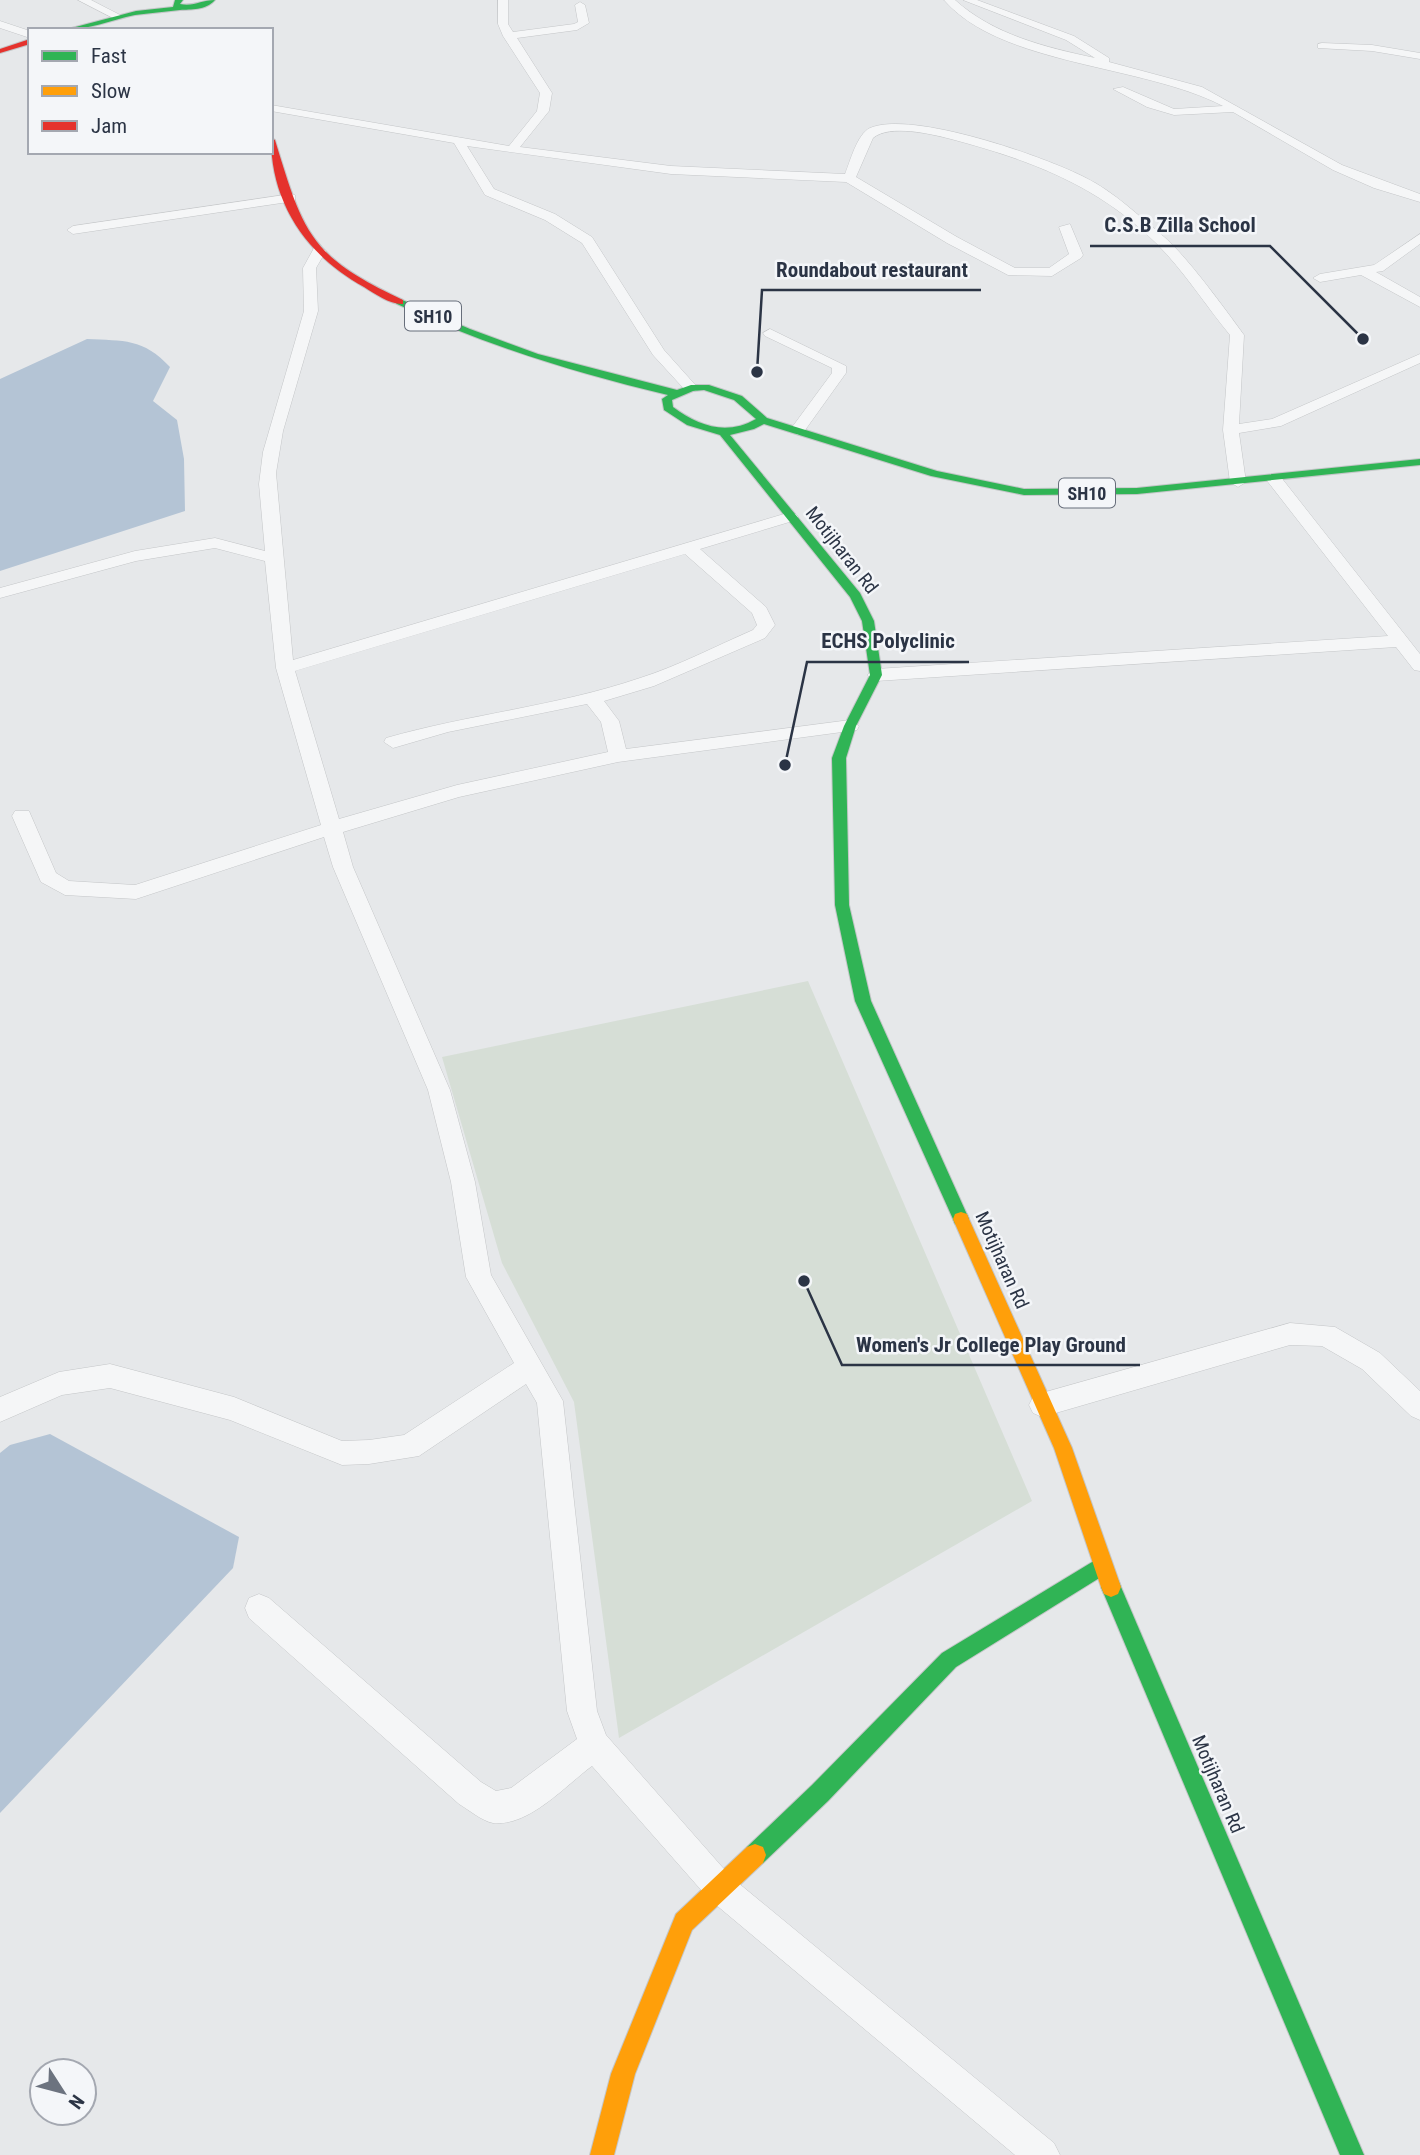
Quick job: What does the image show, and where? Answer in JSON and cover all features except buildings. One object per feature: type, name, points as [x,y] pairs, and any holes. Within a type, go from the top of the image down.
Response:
[{"type":"main road","points":[[75,28],[179,5],[213,6]]},
{"type":"main road","points":[[0,51],[28,42]]},
{"type":"main road","name":"SH10","points":[[273,146],[296,218],[319,251],[391,300],[587,372],[675,393],[691,387],[726,391],[756,410],[763,420],[934,474],[1024,492],[1137,491],[1420,462]]},
{"type":"main road","points":[[675,393],[667,399],[668,408],[676,416],[724,436],[753,430],[763,420]]},
{"type":"main road","name":"Motijharan Rd","points":[[724,436],[856,596],[868,621],[876,676],[850,726],[839,758],[842,905],[863,1001],[1063,1448],[1102,1565],[1352,2155]]},
{"type":"main road","points":[[602,2155],[623,2074],[684,1922],[820,1793],[949,1660],[1102,1565]]},
{"type":"street","points":[[83,0],[119,17]]},
{"type":"street","points":[[503,0],[503,24],[508,36],[546,93],[543,111],[512,150]]},
{"type":"street","points":[[949,0],[961,15],[980,25],[1066,57],[1110,63],[1184,84],[1234,108],[1316,156],[1420,198]]},
{"type":"street","points":[[968,0],[1070,38],[1110,63]]},
{"type":"street","points":[[508,36],[577,27],[584,23],[580,5]]},
{"type":"street","points":[[0,24],[28,34]]},
{"type":"street","points":[[1322,46],[1372,48],[1420,56]]},
{"type":"street","points":[[1119,89],[1160,109],[1184,116],[1234,108]]},
{"type":"street","points":[[273,108],[512,150],[671,170],[849,178],[952,240],[1013,272],[1052,272],[1076,255],[1065,227]]},
{"type":"street","points":[[849,178],[868,136],[874,131],[901,128],[940,133],[1020,154],[1084,181],[1161,241],[1237,335],[1231,430],[1238,482]]},
{"type":"street","points":[[458,139],[489,192],[550,217],[587,240],[658,352],[691,387]]},
{"type":"street","points":[[73,230],[291,198]]},
{"type":"street","points":[[1320,278],[1378,268],[1420,238]]},
{"type":"street","points":[[319,251],[309,264],[307,282],[312,308],[280,407],[267,474],[285,668],[343,867],[439,1090],[463,1182],[479,1277],[550,1401],[556,1487],[582,1711],[594,1745],[720,1888],[1042,2155]]},
{"type":"street","points":[[1365,272],[1420,303]]},
{"type":"street","points":[[770,333],[839,366],[839,373],[798,430]]},
{"type":"street","points":[[1231,430],[1276,423],[1420,358]]},
{"type":"street","points":[[1274,479],[1420,666]]},
{"type":"street","points":[[285,668],[790,517]]},
{"type":"street","points":[[0,593],[135,556],[215,543],[273,558]]},
{"type":"street","points":[[393,742],[470,721],[592,698],[648,682],[760,635],[766,625],[760,611],[690,549]]},
{"type":"street","points":[[876,676],[1400,641]]},
{"type":"street","points":[[592,698],[610,720],[618,756]]},
{"type":"street","points":[[22,816],[48,877],[65,888],[94,892],[136,892],[332,828],[457,791],[618,756],[850,726]]},
{"type":"street","points":[[1042,1405],[1290,1334],[1326,1335],[1371,1361],[1420,1408]]},
{"type":"street","points":[[0,1410],[59,1384],[110,1376],[234,1409],[309,1442],[342,1453],[369,1452],[408,1447],[531,1366]]},
{"type":"street","points":[[259,1608],[470,1793],[493,1807],[517,1803],[594,1745]]},
{"type":"shaded area","points":[[808,981],[1032,1501],[619,1738],[574,1402],[502,1263],[442,1057]]},
{"type":"water","points":[[87,339],[122,341],[142,346],[170,367],[153,401],[177,420],[184,459],[185,511],[0,571],[0,379]]},
{"type":"water","points":[[50,1434],[239,1537],[233,1568],[0,1813],[0,1453],[10,1445]]},
{"type":"traffic: fast","points":[[179,0],[175,5],[192,9],[210,2]]},
{"type":"traffic: fast","points":[[75,28],[136,13],[179,8]]},
{"type":"traffic: fast","points":[[400,302],[466,331],[535,356],[675,393]]},
{"type":"traffic: fast","points":[[705,387],[738,398],[763,420],[738,431],[714,431],[690,423],[668,408],[667,399],[691,388],[705,387]]},
{"type":"traffic: fast","points":[[763,420],[935,474],[1024,492],[1137,491],[1420,462]]},
{"type":"traffic: fast","points":[[725,436],[856,596],[868,621],[876,675],[850,726],[839,758],[842,905],[863,1001],[961,1219]]},
{"type":"traffic: fast","points":[[755,1855],[820,1793],[949,1660],[1102,1565]]},
{"type":"traffic: fast","points":[[1111,1587],[1352,2155]]},
{"type":"traffic: slow","points":[[961,1219],[1063,1448],[1111,1587]]},
{"type":"traffic: slow","points":[[602,2155],[623,2074],[684,1922],[755,1855]]},
{"type":"traffic: jam","points":[[0,51],[28,42]]},
{"type":"traffic: jam","points":[[273,147],[291,207],[309,241],[345,272],[400,302]]},
{"type":"place","name":"C.S.B Zilla School","points":[[1363,339]]},
{"type":"place","name":"Roundabout restaurant","points":[[757,372]]},
{"type":"place","name":"ECHS Polyclinic","points":[[785,765]]},
{"type":"place","name":"Women's Jr College Play Ground","points":[[804,1281]]}]
